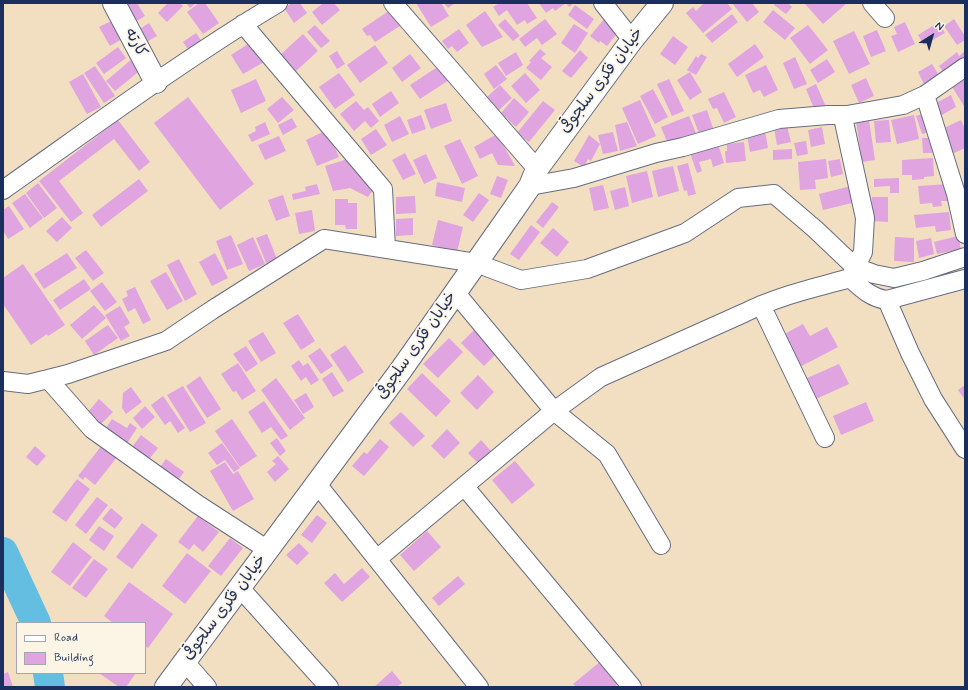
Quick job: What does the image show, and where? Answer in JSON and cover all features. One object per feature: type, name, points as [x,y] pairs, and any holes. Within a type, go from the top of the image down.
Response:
[{"type":"street","name":"کارته","points":[[114,3],[156,82]]},
{"type":"street","points":[[3,190],[156,82],[243,24],[278,3]]},
{"type":"street","points":[[393,3],[534,178],[574,178],[656,153],[684,147],[779,119],[847,115],[902,105],[925,95],[965,67]]},
{"type":"street","points":[[602,3],[632,40]]},
{"type":"street","name":"خیابان فکری سلجوقی","points":[[166,687],[401,370],[632,40],[662,3]]},
{"type":"street","points":[[872,3],[885,18]]},
{"type":"street","points":[[243,24],[383,189],[386,249]]},
{"type":"street","points":[[925,95],[956,194],[965,234]]},
{"type":"street","points":[[847,115],[844,122],[865,218],[863,252],[852,272]]},
{"type":"street","points":[[3,381],[28,384],[68,374],[166,341],[324,239],[476,263],[521,280],[587,269],[685,234],[738,198],[774,194],[815,229],[870,295],[887,300],[965,279]]},
{"type":"street","points":[[377,559],[554,411],[601,377],[761,305],[852,272],[894,278],[965,257]]},
{"type":"street","points":[[455,292],[554,411],[607,454],[661,545]]},
{"type":"street","points":[[887,300],[910,353],[933,398],[965,449]]},
{"type":"street","points":[[761,305],[825,438]]},
{"type":"street","points":[[48,379],[92,428],[197,504],[268,550]]},
{"type":"street","points":[[317,484],[479,687]]},
{"type":"street","points":[[464,486],[632,687]]},
{"type":"street","points":[[240,588],[329,687]]},
{"type":"street","points":[[185,662],[207,687]]},
{"type":"building","points":[[128,3],[137,3],[145,16],[132,24],[121,7]]},
{"type":"building","points":[[168,3],[180,3],[183,6],[167,22],[158,13]]},
{"type":"building","points":[[186,3],[196,3],[190,8]]},
{"type":"building","points":[[199,3],[205,3],[219,23],[203,34],[187,12]]},
{"type":"building","points":[[292,3],[300,3],[307,13],[294,23],[284,8]]},
{"type":"building","points":[[323,3],[334,3],[340,10],[322,25],[312,12]]},
{"type":"building","points":[[416,3],[441,3],[449,16],[431,27]]},
{"type":"building","points":[[444,3],[455,3],[448,8]]},
{"type":"building","points":[[499,3],[527,3],[537,18],[527,24],[525,20],[517,25],[507,10],[499,16],[493,7]]},
{"type":"building","points":[[539,3],[566,3],[555,11],[553,8],[546,13]]},
{"type":"building","points":[[566,3],[574,3],[569,7]]},
{"type":"building","points":[[704,3],[727,3],[732,9],[703,33],[686,13],[693,7],[696,11]]},
{"type":"building","points":[[732,3],[752,3],[759,12],[747,22]]},
{"type":"building","points":[[776,3],[788,3],[792,7],[786,14],[774,5]]},
{"type":"building","points":[[847,3],[823,24],[805,4]]},
{"type":"building","points":[[575,5],[594,19],[587,29],[568,15]]},
{"type":"building","points":[[390,10],[400,26],[375,42],[370,35],[367,36],[362,29]]},
{"type":"building","points":[[773,10],[795,28],[785,40],[763,22]]},
{"type":"building","points":[[485,11],[503,37],[482,47],[466,25]]},
{"type":"building","points":[[732,14],[738,22],[712,43],[705,35]]},
{"type":"building","points":[[605,18],[618,32],[607,46],[600,41],[599,43],[590,36]]},
{"type":"building","points":[[505,19],[520,36],[513,41],[498,25]]},
{"type":"building","points":[[545,19],[557,34],[542,45],[537,38],[525,47],[519,39]]},
{"type":"building","points":[[954,19],[965,36],[965,40],[957,45],[944,26]]},
{"type":"building","points":[[113,20],[124,38],[110,46],[99,27]]},
{"type":"building","points":[[905,22],[915,44],[898,52],[891,36],[897,34],[894,27]]},
{"type":"building","points":[[939,22],[945,33],[924,45],[918,35]]},
{"type":"building","points":[[149,23],[157,36],[143,44],[135,32]]},
{"type":"building","points":[[574,24],[588,33],[575,53],[561,43]]},
{"type":"building","points":[[315,25],[330,41],[321,48],[307,32]]},
{"type":"building","points":[[808,25],[828,50],[810,64],[790,38]]},
{"type":"building","points":[[459,29],[469,43],[457,52],[452,46],[448,49],[442,41]]},
{"type":"building","points":[[877,30],[886,51],[871,57],[863,36]]},
{"type":"building","points":[[854,31],[870,64],[849,74],[833,41]]},
{"type":"building","points":[[196,33],[205,46],[192,55],[183,42]]},
{"type":"building","points":[[303,34],[318,51],[295,72],[280,55]]},
{"type":"building","points":[[673,36],[688,47],[675,65],[660,54]]},
{"type":"building","points":[[251,42],[264,62],[243,74],[231,55]]},
{"type":"building","points":[[755,44],[764,57],[737,77],[728,64]]},
{"type":"building","points":[[375,45],[388,63],[360,83],[347,65]]},
{"type":"building","points":[[118,47],[126,58],[104,74],[96,63]]},
{"type":"building","points":[[540,49],[546,54],[541,58],[552,67],[541,80],[526,68],[531,62],[529,61]]},
{"type":"building","points":[[580,50],[588,58],[571,78],[562,71]]},
{"type":"building","points":[[337,51],[345,64],[337,69],[329,56]]},
{"type":"building","points":[[965,51],[965,65],[948,78],[939,66],[957,52],[959,56]]},
{"type":"building","points":[[516,52],[523,65],[506,76],[498,63]]},
{"type":"building","points":[[410,54],[421,68],[402,82],[392,68]]},
{"type":"building","points":[[701,54],[707,57],[696,75],[687,70],[696,56],[698,58]]},
{"type":"building","points":[[795,57],[807,84],[794,89],[783,63]]},
{"type":"building","points":[[133,58],[142,69],[115,91],[106,81]]},
{"type":"building","points":[[827,59],[835,72],[818,83],[810,70]]},
{"type":"building","points":[[932,64],[940,77],[925,86],[918,72]]},
{"type":"building","points":[[496,65],[507,79],[494,89],[484,74]]},
{"type":"building","points":[[766,65],[778,90],[764,97],[760,90],[753,93],[745,75]]},
{"type":"building","points":[[95,66],[115,96],[104,103],[84,73]]},
{"type":"building","points":[[439,66],[449,80],[420,99],[410,85]]},
{"type":"building","points":[[690,72],[702,92],[690,100],[677,80]]},
{"type":"building","points":[[339,73],[355,95],[335,109],[319,87]]},
{"type":"building","points":[[525,73],[540,90],[526,103],[511,86]]},
{"type":"building","points":[[965,73],[965,105],[964,106],[949,82]]},
{"type":"building","points":[[83,74],[101,107],[87,114],[69,82]]},
{"type":"building","points":[[866,78],[874,96],[859,103],[851,85]]},
{"type":"building","points":[[256,79],[266,101],[241,113],[231,90]]},
{"type":"building","points":[[669,79],[684,111],[672,116],[657,84]]},
{"type":"building","points":[[816,84],[826,107],[815,111],[806,89]]},
{"type":"building","points":[[500,85],[512,98],[499,110],[487,97]]},
{"type":"building","points":[[653,89],[668,117],[655,124],[640,96]]},
{"type":"building","points":[[391,91],[399,103],[380,117],[372,104]]},
{"type":"building","points":[[724,92],[736,117],[724,123],[717,108],[713,109],[708,99]]},
{"type":"building","points":[[951,95],[956,107],[940,116],[934,104]]},
{"type":"building","points":[[188,97],[254,184],[220,210],[154,123]]},
{"type":"building","points":[[282,97],[294,110],[278,123],[267,109]]},
{"type":"building","points":[[514,98],[529,112],[516,127],[501,113]]},
{"type":"building","points":[[640,100],[656,136],[638,144],[622,108]]},
{"type":"building","points":[[356,101],[364,110],[368,107],[379,121],[371,128],[365,121],[354,131],[340,114]]},
{"type":"building","points":[[543,101],[555,110],[529,142],[517,133]]},
{"type":"building","points":[[446,103],[452,121],[431,129],[424,110]]},
{"type":"building","points":[[707,110],[714,131],[700,136],[692,115]]},
{"type":"building","points":[[928,112],[933,131],[922,134],[916,116]]},
{"type":"building","points":[[421,115],[426,129],[412,134],[407,120]]},
{"type":"building","points":[[914,115],[919,139],[897,144],[891,120]]},
{"type":"building","points":[[400,116],[409,134],[392,142],[384,125]]},
{"type":"building","points":[[689,116],[698,138],[670,149],[661,127]]},
{"type":"building","points":[[292,118],[297,127],[283,135],[278,125]]},
{"type":"building","points":[[118,120],[150,162],[139,171],[114,139],[59,181],[83,213],[71,222],[39,181]]},
{"type":"building","points":[[869,120],[875,160],[862,162],[856,121]]},
{"type":"building","points":[[889,120],[891,142],[876,143],[874,121]]},
{"type":"building","points":[[961,120],[965,129],[965,148],[952,154],[940,130]]},
{"type":"building","points":[[265,122],[270,134],[252,142],[248,135],[256,131],[255,127]]},
{"type":"building","points":[[627,122],[637,146],[620,151],[615,125]]},
{"type":"building","points":[[787,126],[791,142],[777,145],[774,128]]},
{"type":"building","points":[[822,127],[825,144],[811,147],[808,130]]},
{"type":"building","points":[[376,129],[387,145],[371,155],[361,139]]},
{"type":"building","points":[[327,130],[339,157],[317,166],[306,140]]},
{"type":"building","points":[[765,131],[768,148],[750,152],[747,135]]},
{"type":"building","points":[[613,132],[618,151],[603,154],[598,135]]},
{"type":"building","points":[[497,134],[515,166],[498,165],[492,153],[480,159],[474,147]]},
{"type":"building","points":[[589,135],[600,144],[591,161],[588,159],[584,167],[574,161]]},
{"type":"building","points":[[279,136],[286,151],[265,160],[258,145]]},
{"type":"building","points":[[922,138],[931,138],[932,153],[923,153]]},
{"type":"building","points":[[460,139],[478,176],[462,184],[444,146]]},
{"type":"building","points":[[806,141],[808,154],[797,156],[794,143]]},
{"type":"building","points":[[744,142],[746,161],[726,163],[725,151],[727,151],[727,144]]},
{"type":"building","points":[[718,144],[724,163],[713,167],[711,159],[699,162],[702,171],[697,173],[690,153]]},
{"type":"building","points":[[792,149],[792,159],[773,160],[773,150]]},
{"type":"building","points":[[405,153],[416,174],[403,180],[392,160]]},
{"type":"building","points":[[426,154],[437,178],[424,184],[413,160]]},
{"type":"building","points":[[933,158],[934,176],[912,180],[912,175],[902,175],[902,160]]},
{"type":"building","points":[[348,159],[375,187],[368,197],[350,188],[333,191],[325,166]]},
{"type":"building","points":[[826,159],[828,178],[815,180],[816,189],[800,190],[798,162]]},
{"type":"building","points":[[840,159],[843,174],[831,177],[828,161]]},
{"type":"building","points":[[688,163],[696,194],[688,196],[687,190],[684,191],[677,166]]},
{"type":"building","points":[[673,166],[679,191],[658,197],[652,171]]},
{"type":"building","points":[[647,171],[653,197],[632,203],[626,176]]},
{"type":"building","points":[[497,176],[508,180],[501,198],[490,194]]},
{"type":"building","points":[[899,178],[899,193],[890,193],[890,186],[874,187],[874,179]]},
{"type":"building","points":[[139,179],[148,191],[101,227],[92,215]]},
{"type":"building","points":[[437,182],[465,188],[462,202],[435,196]]},
{"type":"building","points":[[38,183],[57,208],[44,218],[26,193]]},
{"type":"building","points":[[317,184],[320,194],[293,200],[292,194],[306,191],[305,187]]},
{"type":"building","points":[[949,184],[950,201],[941,201],[942,206],[933,207],[932,203],[920,204],[918,186]]},
{"type":"building","points":[[603,185],[609,208],[594,211],[589,188]]},
{"type":"building","points":[[851,186],[856,202],[823,210],[819,194]]},
{"type":"building","points":[[625,187],[629,206],[615,210],[610,191]]},
{"type":"building","points":[[479,193],[489,200],[473,222],[463,215]]},
{"type":"building","points":[[25,194],[43,218],[30,228],[12,203]]},
{"type":"building","points":[[283,195],[290,216],[276,221],[268,200]]},
{"type":"building","points":[[415,196],[416,213],[396,214],[396,197]]},
{"type":"building","points":[[872,197],[888,197],[888,222],[871,221]]},
{"type":"building","points":[[335,199],[348,199],[348,203],[357,203],[357,229],[346,229],[345,225],[335,225]]},
{"type":"building","points":[[552,202],[559,207],[543,228],[536,222]]},
{"type":"building","points":[[9,206],[24,229],[8,239],[3,230],[3,210]]},
{"type":"building","points":[[312,210],[315,231],[299,234],[295,213]]},
{"type":"building","points":[[949,212],[951,230],[936,232],[935,226],[916,228],[914,215]]},
{"type":"building","points":[[62,217],[72,228],[57,242],[46,231]]},
{"type":"building","points":[[413,218],[413,235],[396,236],[396,219]]},
{"type":"building","points":[[438,220],[463,227],[457,252],[432,245]]},
{"type":"building","points":[[531,225],[540,232],[519,260],[510,254]]},
{"type":"building","points":[[553,228],[569,242],[557,257],[540,243]]},
{"type":"building","points":[[267,234],[277,259],[266,263],[256,238]]},
{"type":"building","points":[[231,235],[243,264],[227,270],[216,241]]},
{"type":"building","points":[[958,236],[961,249],[937,254],[934,242]]},
{"type":"building","points":[[253,237],[265,264],[249,271],[237,245]]},
{"type":"building","points":[[895,237],[914,238],[914,262],[894,261]]},
{"type":"building","points":[[931,238],[934,254],[919,258],[916,241]]},
{"type":"building","points":[[86,250],[104,273],[93,281],[75,258]]},
{"type":"building","points":[[67,253],[77,268],[44,289],[34,274]]},
{"type":"building","points":[[215,253],[228,278],[212,286],[199,262]]},
{"type":"building","points":[[179,259],[197,294],[185,301],[167,265]]},
{"type":"building","points":[[23,264],[65,325],[48,336],[47,334],[31,345],[3,304],[3,278]]},
{"type":"building","points":[[166,272],[183,301],[167,310],[150,281]]},
{"type":"building","points":[[84,279],[91,289],[60,310],[53,300]]},
{"type":"building","points":[[102,282],[117,302],[105,311],[90,291]]},
{"type":"building","points":[[135,287],[151,320],[143,324],[135,308],[128,312],[122,299],[128,296],[126,291]]},
{"type":"building","points":[[94,305],[106,318],[82,339],[70,325]]},
{"type":"building","points":[[120,306],[130,323],[124,327],[130,336],[121,341],[105,315]]},
{"type":"building","points":[[298,314],[315,341],[301,350],[283,323]]},
{"type":"building","points":[[803,324],[810,336],[827,327],[838,347],[798,368],[781,336]]},
{"type":"building","points":[[108,325],[118,338],[94,355],[85,341]]},
{"type":"building","points":[[476,328],[499,351],[484,366],[461,343]]},
{"type":"building","points":[[263,332],[276,353],[261,362],[248,341]]},
{"type":"building","points":[[449,338],[463,352],[438,378],[423,364]]},
{"type":"building","points":[[345,345],[364,372],[348,382],[330,355]]},
{"type":"building","points":[[246,346],[258,364],[246,372],[233,354]]},
{"type":"building","points":[[320,348],[333,366],[321,374],[308,356]]},
{"type":"building","points":[[299,360],[303,366],[308,363],[319,380],[311,385],[306,377],[301,381],[291,366]]},
{"type":"building","points":[[238,363],[256,391],[242,400],[236,391],[233,392],[221,374]]},
{"type":"building","points":[[839,364],[849,384],[816,399],[807,378]]},
{"type":"building","points":[[332,372],[344,391],[333,397],[322,379]]},
{"type":"building","points":[[422,373],[451,401],[436,417],[407,389]]},
{"type":"building","points":[[478,375],[494,392],[477,410],[460,393]]},
{"type":"building","points":[[200,376],[221,409],[207,418],[186,386]]},
{"type":"building","points":[[276,378],[305,418],[290,430],[261,390]]},
{"type":"building","points":[[965,385],[965,400],[958,390]]},
{"type":"building","points":[[183,386],[206,423],[190,432],[167,395]]},
{"type":"building","points":[[131,387],[142,402],[126,414],[122,408],[123,393]]},
{"type":"building","points":[[306,393],[314,407],[303,414],[294,400]]},
{"type":"building","points":[[163,396],[185,428],[178,433],[170,421],[165,425],[151,405]]},
{"type":"building","points":[[99,399],[113,412],[101,424],[88,412]]},
{"type":"building","points":[[264,401],[288,436],[281,440],[271,427],[262,433],[248,412]]},
{"type":"building","points":[[866,402],[874,421],[841,435],[833,416]]},
{"type":"building","points":[[145,406],[155,417],[142,429],[133,418]]},
{"type":"building","points":[[401,412],[425,436],[413,447],[389,423]]},
{"type":"building","points":[[112,419],[127,428],[130,423],[137,428],[126,445],[104,431]]},
{"type":"building","points":[[232,419],[257,456],[240,467],[215,431]]},
{"type":"building","points":[[447,429],[460,443],[444,459],[431,446]]},
{"type":"building","points":[[141,435],[158,448],[147,462],[130,450]]},
{"type":"building","points":[[277,438],[286,451],[280,456],[270,443]]},
{"type":"building","points":[[380,439],[389,447],[364,476],[352,466],[364,452],[367,454]]},
{"type":"building","points":[[481,440],[491,451],[478,463],[468,453]]},
{"type":"building","points":[[222,443],[240,468],[234,472],[225,460],[217,465],[208,453]]},
{"type":"building","points":[[102,445],[117,457],[95,485],[85,477],[83,480],[78,476]]},
{"type":"building","points":[[35,446],[46,456],[37,466],[26,457]]},
{"type":"building","points":[[278,456],[289,469],[275,482],[267,472],[276,464],[272,461]]},
{"type":"building","points":[[166,459],[184,472],[176,483],[158,470]]},
{"type":"building","points":[[515,461],[535,485],[512,504],[492,480]]},
{"type":"building","points":[[225,462],[233,474],[238,471],[254,499],[233,511],[210,471]]},
{"type":"building","points":[[77,479],[90,489],[66,522],[52,512]]},
{"type":"building","points":[[97,497],[108,505],[86,534],[75,525]]},
{"type":"building","points":[[111,508],[123,518],[115,529],[102,519]]},
{"type":"building","points":[[317,515],[327,523],[312,543],[301,535]]},
{"type":"building","points":[[198,516],[219,532],[203,552],[194,544],[189,550],[178,542]]},
{"type":"building","points":[[142,523],[158,535],[132,569],[116,557]]},
{"type":"building","points":[[99,526],[114,536],[104,551],[89,540]]},
{"type":"building","points":[[427,531],[441,547],[414,571],[400,555]]},
{"type":"building","points":[[230,538],[243,548],[221,576],[208,566]]},
{"type":"building","points":[[73,542],[92,557],[70,586],[51,572]]},
{"type":"building","points":[[299,543],[309,553],[297,565],[286,555]]},
{"type":"building","points":[[187,553],[211,571],[185,604],[162,586]]},
{"type":"building","points":[[94,559],[108,569],[86,598],[72,588]]},
{"type":"building","points":[[362,568],[370,577],[342,602],[324,583],[335,573],[344,584]]},
{"type":"building","points":[[458,576],[465,584],[439,606],[432,598]]},
{"type":"building","points":[[129,582],[173,614],[148,648],[146,647],[146,622],[112,622],[104,616]]},
{"type":"building","points":[[601,661],[619,683],[614,687],[576,687],[573,684]]},
{"type":"building","points":[[392,671],[402,683],[397,687],[374,687]]},
{"type":"building","points":[[8,672],[13,687],[3,687],[3,674]]},
{"type":"building","points":[[100,674],[135,674],[126,687],[119,687]]},
{"type":"waterway","points":[[3,552],[36,622]]},
{"type":"waterway","points":[[48,674],[50,687]]}]
